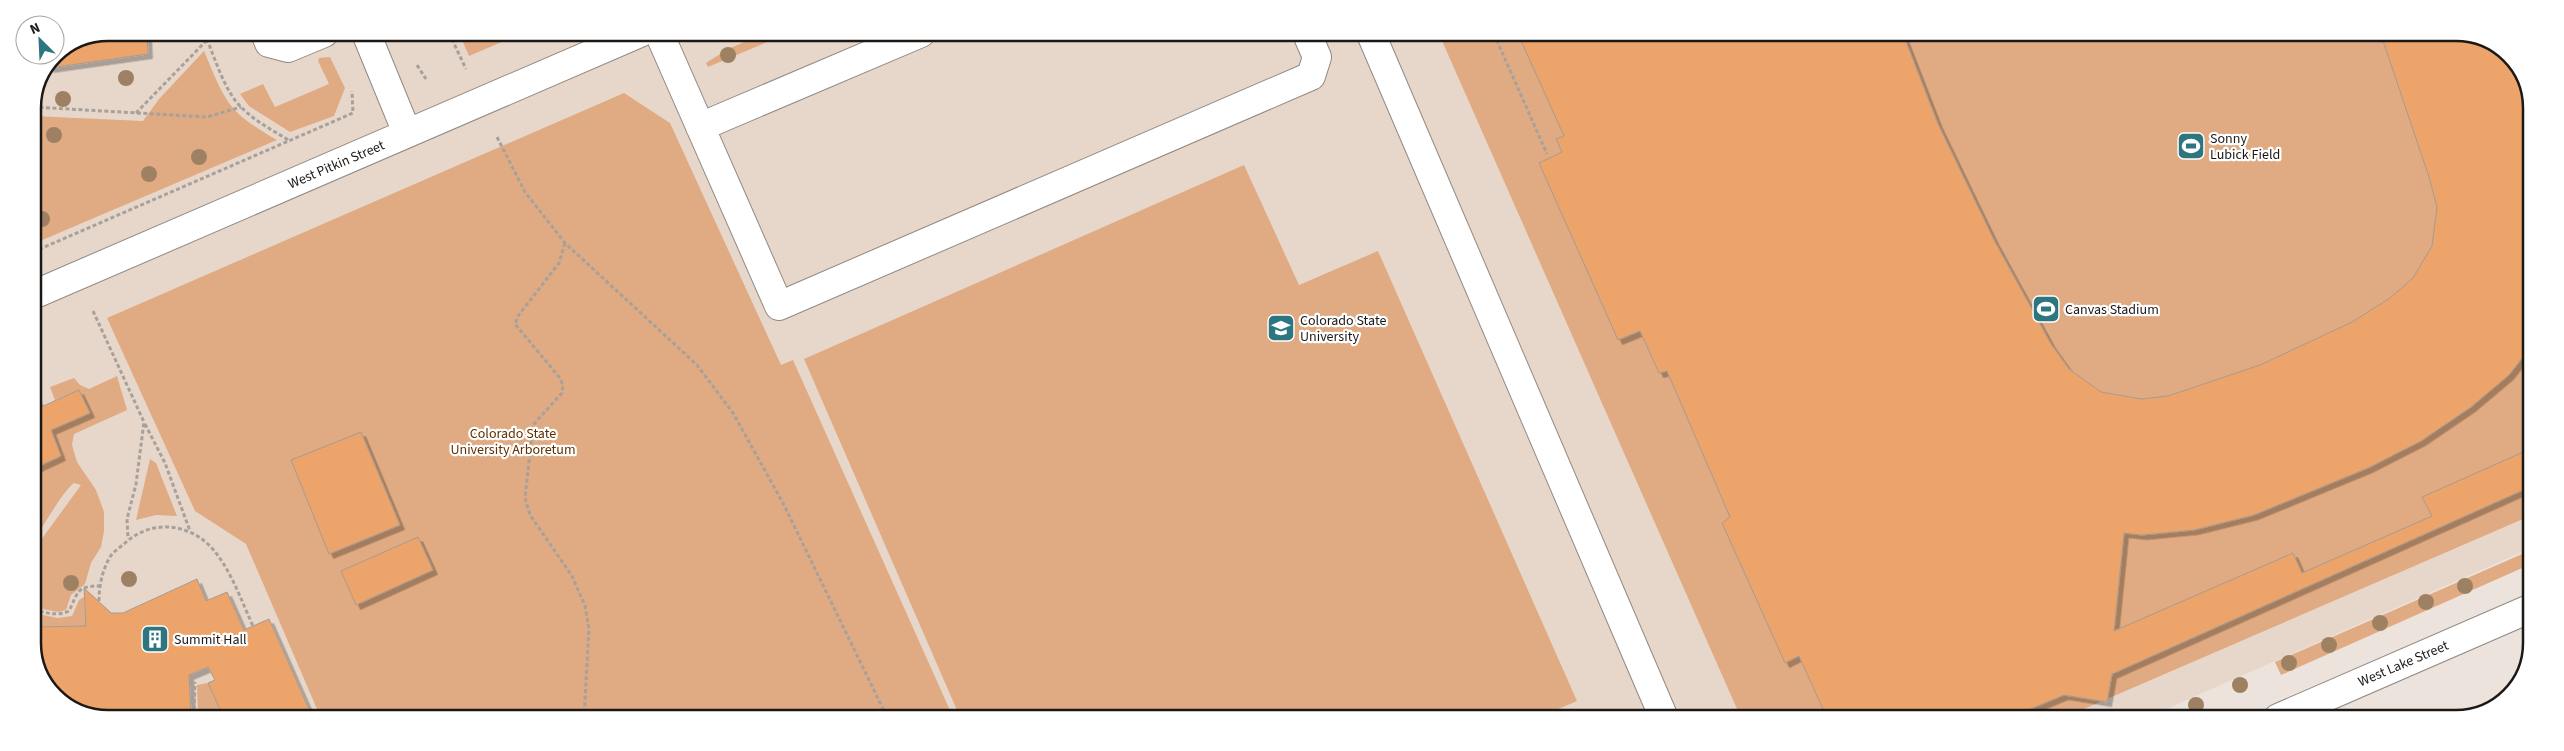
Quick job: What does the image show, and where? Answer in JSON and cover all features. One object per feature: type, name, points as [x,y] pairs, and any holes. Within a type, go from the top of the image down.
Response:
[{"type":"street","points":[[269,41],[288,48],[305,41]]},
{"type":"street","points":[[369,41],[407,133]]},
{"type":"street","name":"West Pitkin Street","points":[[41,292],[621,41]]},
{"type":"street","points":[[662,41],[779,306],[1311,76],[1317,57],[1309,41]]},
{"type":"street","points":[[700,127],[902,41]]},
{"type":"street","points":[[1374,41],[1661,710]]},
{"type":"street","name":"West Lake Street","points":[[2296,710],[2523,612]]},
{"type":"path","points":[[165,41],[178,41]]},
{"type":"path","points":[[136,113],[206,41]]},
{"type":"path","points":[[207,41],[230,91],[241,108],[263,125],[290,141]]},
{"type":"path","points":[[453,41],[466,69]]},
{"type":"path","points":[[1497,41],[1547,154]]},
{"type":"path","points":[[41,107],[207,118],[241,108]]},
{"type":"path","points":[[41,248],[353,113]]},
{"type":"path","points":[[497,137],[525,192],[565,243],[697,364],[733,413],[783,503],[884,710]]},
{"type":"path","points":[[565,243],[559,263],[518,316],[515,324],[559,377],[563,385],[562,393],[533,425],[525,498],[530,515],[572,576],[585,606],[589,629],[584,710]]},
{"type":"path","points":[[93,311],[165,463],[190,532]]},
{"type":"path","points":[[128,540],[128,519],[136,484],[144,422]]},
{"type":"path","points":[[99,602],[99,586],[110,556],[128,540],[146,529],[167,526],[190,532],[209,545],[224,566],[253,626]]},
{"type":"path","points":[[41,612],[58,615],[63,614],[69,611],[74,596],[83,588],[99,586]]},
{"type":"path","points":[[194,710],[195,682]]},
{"type":"shaded area","name":"Colorado State University","points":[[108,41],[2456,41],[2486,49],[2520,89],[2523,104],[2523,552],[2164,710],[108,710],[79,703],[61,690],[55,684],[46,668],[41,647],[41,108],[46,83],[58,65],[65,65],[65,58],[71,53],[83,46],[95,43]]},
{"type":"green space","points":[[462,41],[504,41],[469,56]]},
{"type":"green space","points":[[746,41],[770,41],[708,67],[706,63],[728,49]]},
{"type":"green space","name":"Canvas Stadium","points":[[1442,41],[2456,41],[2485,48],[2509,67],[2518,83],[2523,104],[2523,519],[2081,710],[1737,710]]},
{"type":"green space","points":[[204,51],[218,83],[230,104],[248,121],[277,140],[41,241],[41,116],[143,121],[159,99]]},
{"type":"green space","points":[[330,57],[345,88],[334,116],[290,132],[249,106],[240,94],[263,84],[275,107],[329,84],[318,61],[319,58]]},
{"type":"green space","name":"Colorado State University Arboretum","points":[[624,93],[670,123],[781,365],[793,360],[950,710],[317,710],[246,544],[195,511],[107,318]]},
{"type":"green space","points":[[1244,165],[1299,285],[1378,251],[1577,701],[1556,710],[957,710],[804,359]]},
{"type":"green space","points":[[117,376],[127,410],[74,434],[72,445],[77,462],[96,490],[104,512],[104,531],[101,547],[91,563],[85,584],[71,595],[66,610],[58,612],[41,609],[41,540],[81,485],[74,483],[69,487],[41,529],[41,465],[61,456],[51,430],[79,391],[55,400],[50,387],[74,378],[80,385],[89,389]]},
{"type":"green space","points":[[150,459],[156,463],[177,516],[156,515],[136,520]]},
{"type":"green space","points":[[2523,554],[2523,568],[2281,675],[2275,662]]},
{"type":"green space","points":[[84,597],[86,626],[41,627],[41,615],[58,618],[72,616],[79,600]]},
{"type":"green space","points":[[208,683],[220,710],[198,710],[197,685]]},
{"type":"building","points":[[108,41],[147,41],[148,54],[56,67],[58,65],[65,65],[65,58],[83,46]]},
{"type":"building","points":[[1521,41],[1906,41],[1938,124],[1994,240],[2051,344],[2069,369],[2101,392],[2141,399],[2168,396],[2260,365],[2352,322],[2390,298],[2413,278],[2432,246],[2437,207],[2429,177],[2383,41],[2456,41],[2485,48],[2509,67],[2518,83],[2523,104],[2523,357],[2509,375],[2471,407],[2421,441],[2368,468],[2254,515],[2194,530],[2142,535],[2124,533],[2114,631],[2293,553],[2302,573],[2432,516],[2422,497],[2523,452],[2523,490],[2112,674],[2107,702],[2064,695],[2028,710],[1823,710],[1799,656],[1785,663],[1722,523],[1730,517],[1667,371],[1659,373],[1640,331],[1618,340],[1539,163],[1562,152],[1556,139],[1564,136]]},
{"type":"building","points":[[79,390],[90,413],[51,430],[61,456],[41,465],[41,407]]},
{"type":"building","points":[[361,432],[400,525],[329,554],[291,460]]},
{"type":"building","points":[[418,537],[433,570],[356,605],[341,571]]},
{"type":"building","name":"Summit Hall","points":[[197,579],[206,601],[227,592],[244,630],[269,619],[309,710],[220,710],[208,683],[215,680],[208,667],[189,675],[191,710],[108,710],[79,703],[55,684],[46,668],[41,647],[41,627],[86,626],[84,588],[111,613],[123,613]]},
{"type":"place","name":"Sonny Lubick Field","points":[[2191,146]]},
{"type":"place","name":"Canvas Stadium","points":[[2046,309]]},
{"type":"place","name":"Colorado State University","points":[[1281,328]]},
{"type":"place","name":"Summit Hall","points":[[155,639]]}]
